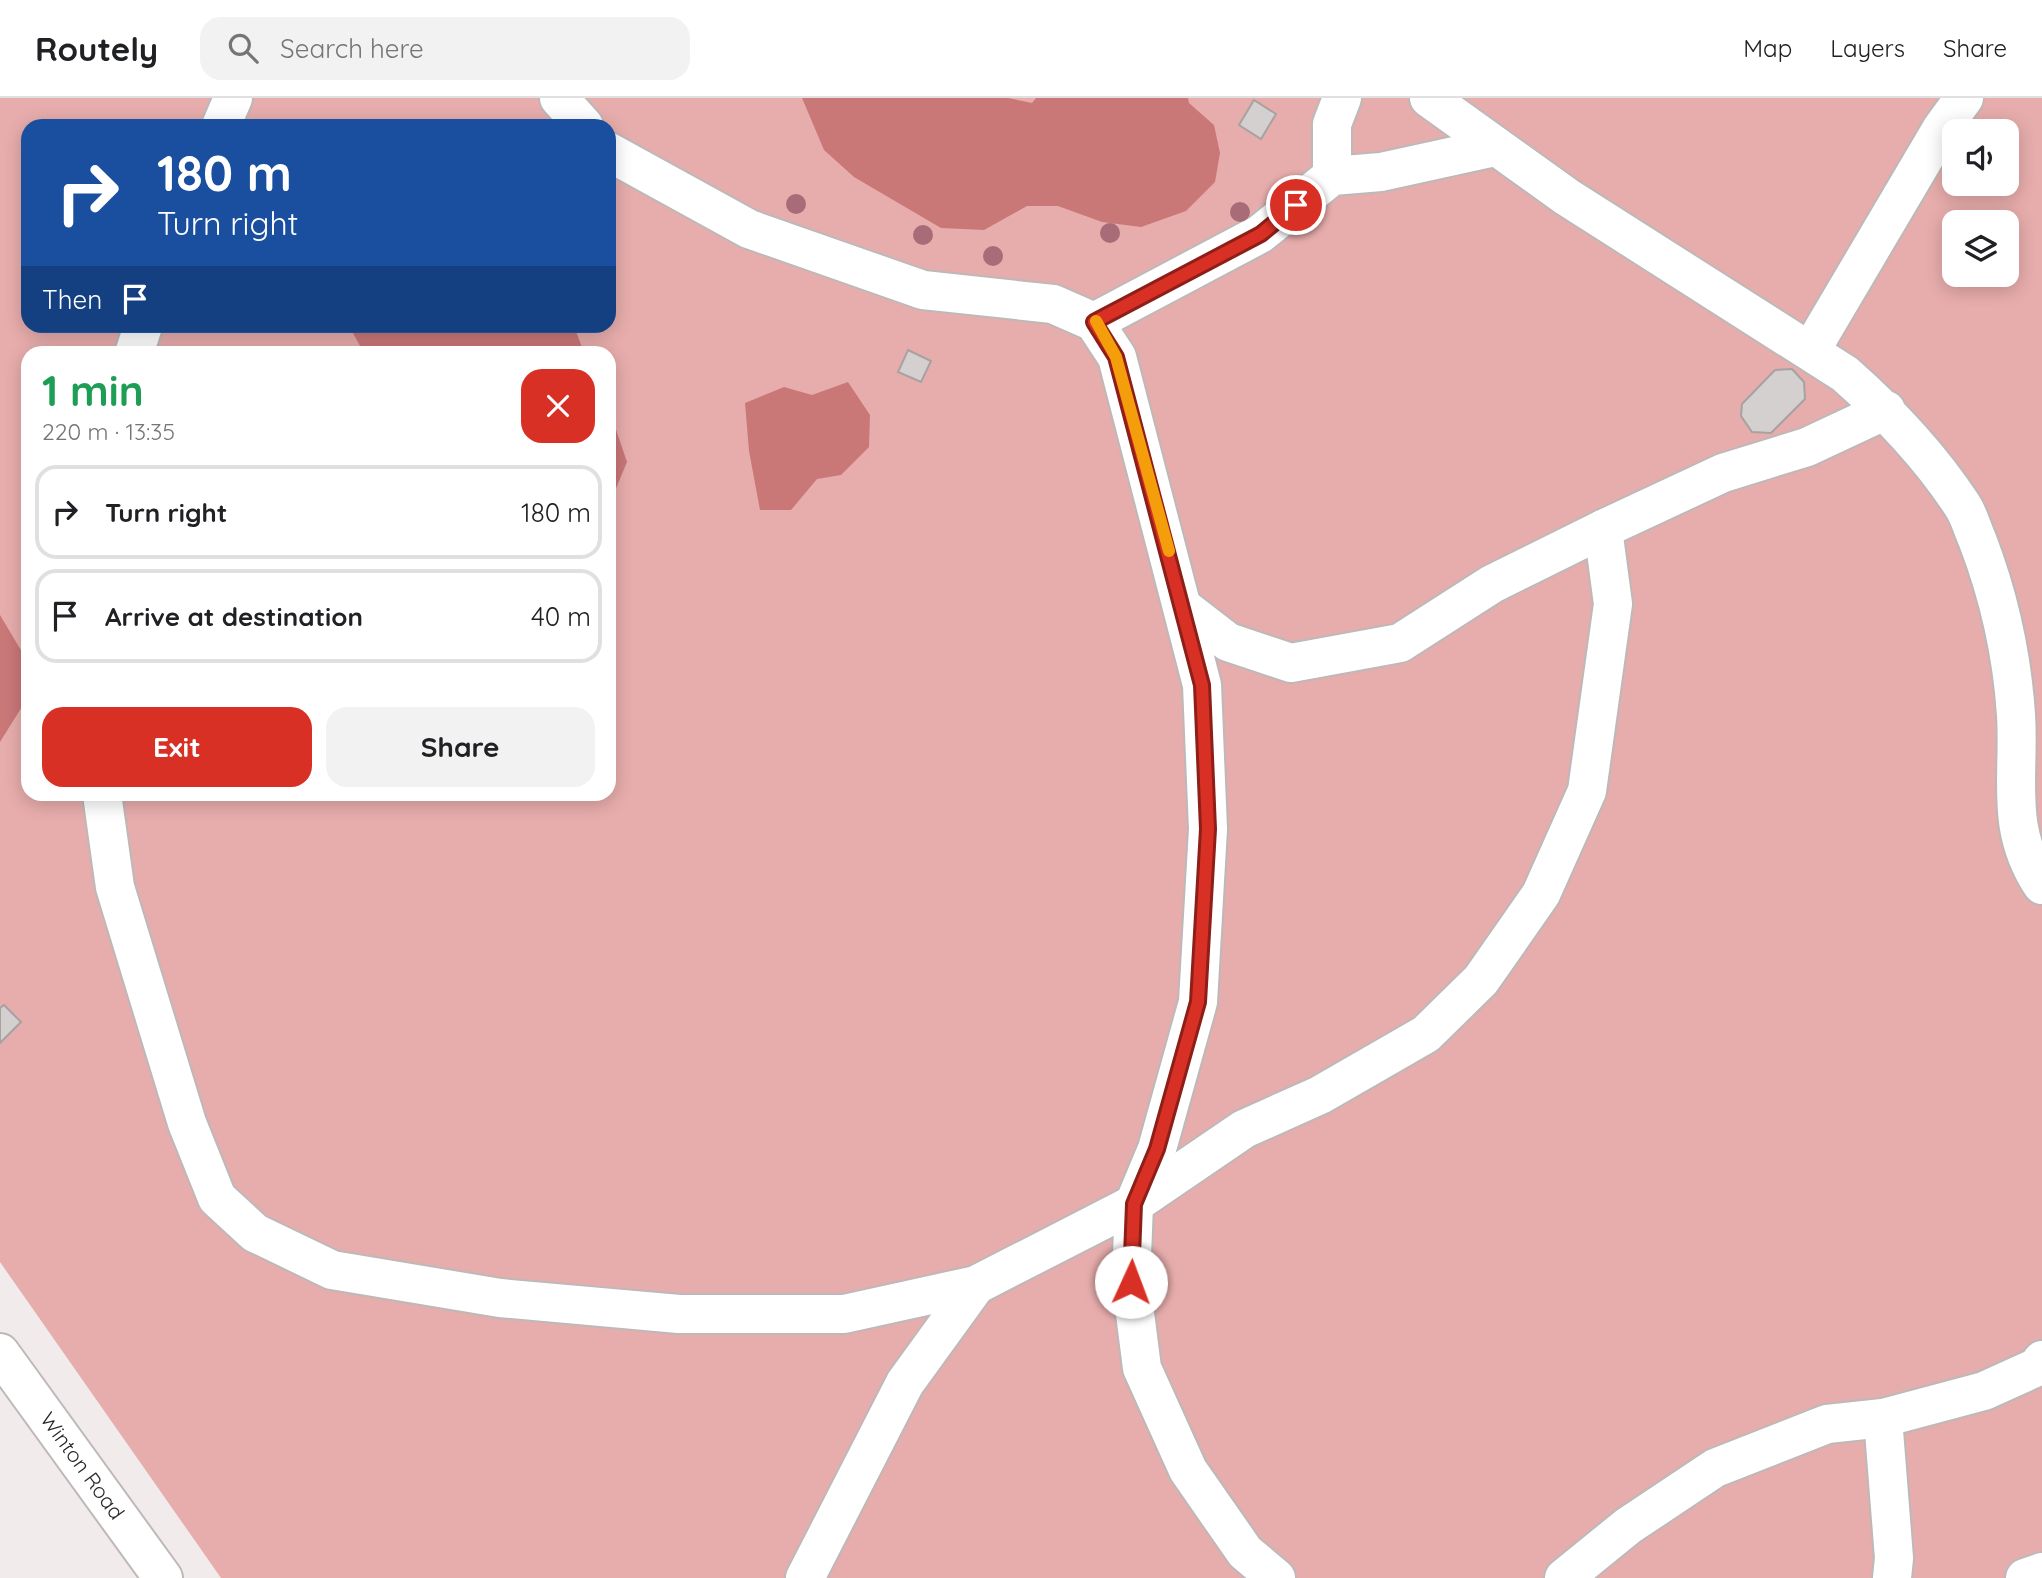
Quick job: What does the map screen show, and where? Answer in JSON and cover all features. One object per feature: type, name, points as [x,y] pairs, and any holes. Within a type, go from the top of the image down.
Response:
[{"type":"street","points":[[224,119],[233,98]]},
{"type":"street","points":[[559,98],[578,119]]},
{"type":"street","points":[[1332,176],[1332,124],[1342,98]]},
{"type":"street","points":[[1429,98],[1567,197],[1845,374],[1886,410],[1963,507],[1985,560],[2009,645],[2016,718],[2014,806],[2030,867],[2042,885]]},
{"type":"street","points":[[1811,350],[1942,128],[1964,98]]},
{"type":"street","points":[[1094,322],[1261,234],[1332,176],[1381,172],[1495,146]]},
{"type":"street","points":[[616,156],[749,229],[910,286],[923,290],[1053,304],[1094,322],[1116,357],[1184,608],[1202,685],[1208,829],[1198,1002],[1157,1149],[1134,1204],[1131,1282],[1142,1368],[1188,1470],[1245,1552],[1276,1578]]},
{"type":"street","points":[[1184,608],[1228,642],[1291,663],[1399,643],[1492,584],[1603,529],[1723,473],[1807,447],[1886,410]]},
{"type":"street","points":[[103,801],[115,887],[187,1123],[216,1198],[255,1233],[332,1270],[500,1298],[678,1314],[845,1314],[976,1285],[1134,1204],[1244,1129],[1320,1095],[1426,1034],[1481,979],[1541,894],[1587,790],[1612,604],[1603,529]]},
{"type":"street","points":[[805,1578],[905,1383],[976,1285]]},
{"type":"street","name":"Winton Road","points":[[0,1353],[163,1578]]},
{"type":"street","points":[[1569,1577],[1628,1526],[1715,1468],[1827,1424],[1883,1418],[1984,1391],[2036,1367],[2042,1360]]},
{"type":"street","points":[[1883,1418],[1894,1558],[1892,1578]]},
{"type":"street","points":[[2025,1578],[2042,1572]]},
{"type":"shaded area","points":[[0,98],[2042,98],[2042,1578],[221,1578],[0,1262]]},
{"type":"shaded area","points":[[802,98],[1008,98],[1032,103],[1036,98],[1188,98],[1189,103],[1214,125],[1220,153],[1215,182],[1186,211],[1141,227],[1102,222],[1058,206],[1027,206],[984,230],[941,228],[854,177],[824,150]]},
{"type":"shaded area","points":[[353,333],[577,333],[581,346],[360,346]]},
{"type":"shaded area","points":[[848,382],[870,415],[869,447],[841,475],[817,479],[791,510],[760,510],[749,451],[745,403],[784,387],[812,395]]},
{"type":"shaded area","points":[[616,430],[627,462],[616,488]]},
{"type":"shaded area","points":[[0,615],[21,650],[21,708],[0,742]]},
{"type":"building","points":[[1254,100],[1276,114],[1261,139],[1239,125]]},
{"type":"building","points":[[908,350],[931,361],[921,382],[898,372]]},
{"type":"building","points":[[1792,369],[1804,382],[1805,399],[1771,433],[1752,432],[1741,416],[1742,404],[1775,370]]},
{"type":"building","points":[[4,1005],[21,1022],[0,1043],[0,1008]]},
{"type":"slow traffic","points":[[1096,321],[1094,322],[1116,357],[1169,551]]},
{"type":"route","points":[[1131,1282],[1134,1204],[1157,1149],[1198,1002],[1208,829],[1202,685],[1184,608],[1116,357],[1094,322],[1261,234],[1296,205]]}]
